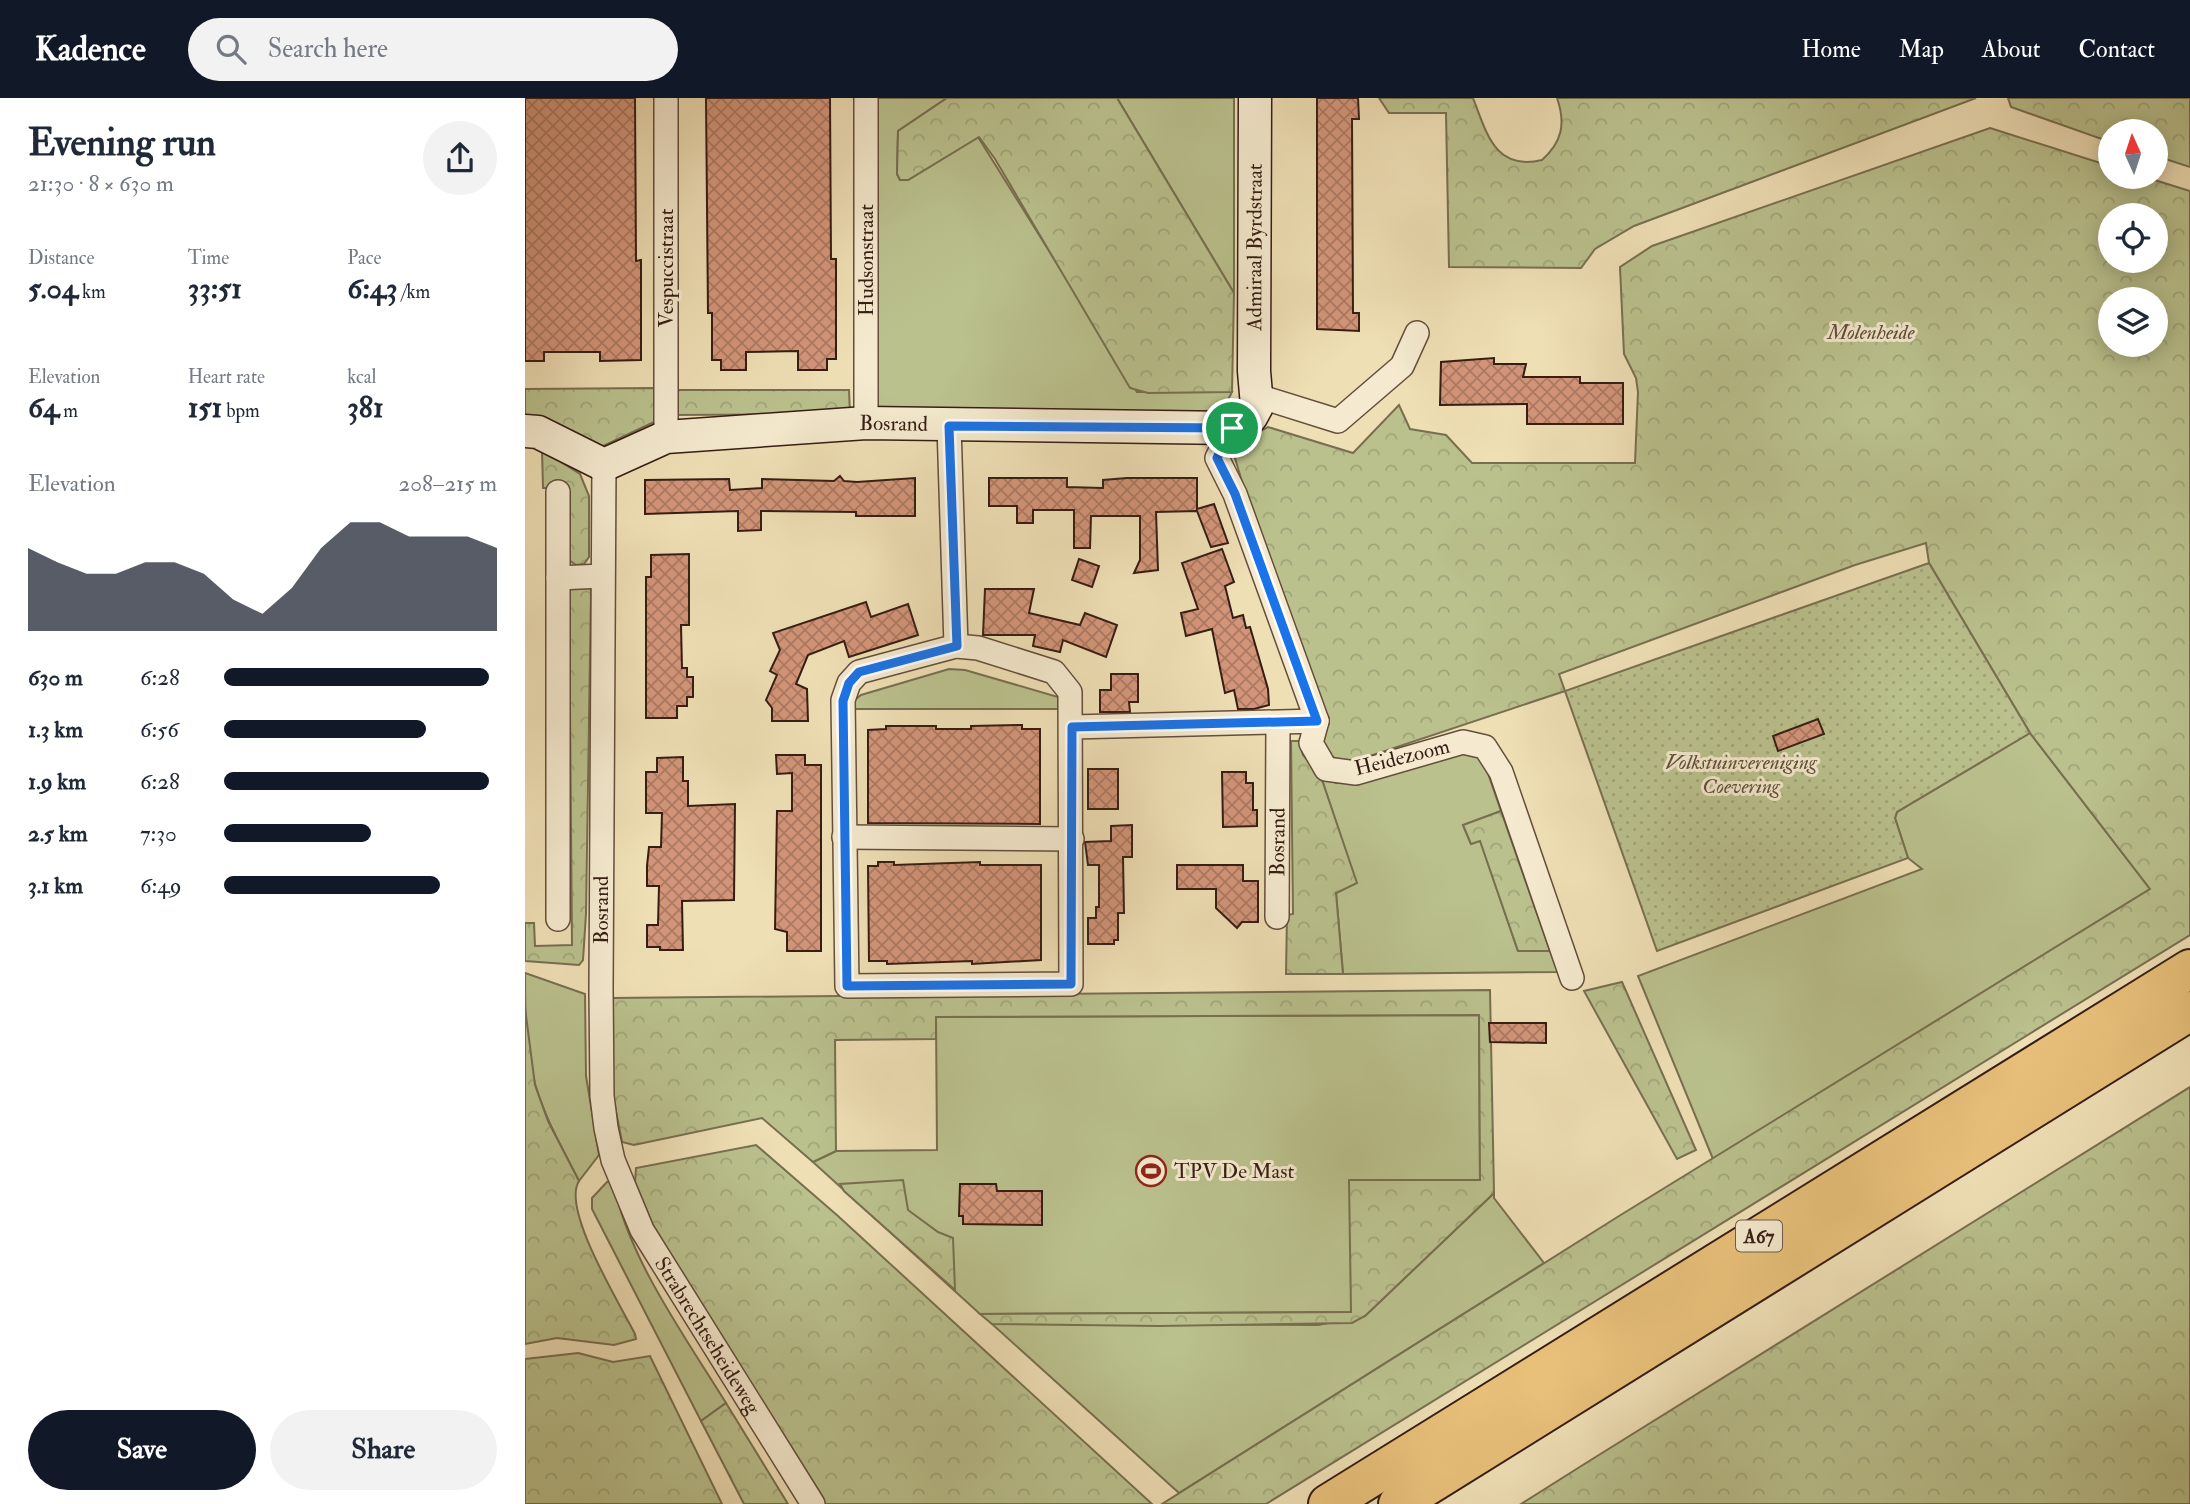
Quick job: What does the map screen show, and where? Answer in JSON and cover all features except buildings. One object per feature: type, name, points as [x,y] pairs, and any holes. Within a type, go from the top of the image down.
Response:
[{"type":"highway","name":"A67","points":[[1328,1504],[2190,969]]},
{"type":"highway","name":"A67","points":[[1398,1504],[2190,1011]]},
{"type":"street","name":"Vespuccistraat","points":[[666,98],[666,437]]},
{"type":"street","name":"Hudsonstraat","points":[[866,98],[866,423]]},
{"type":"street","name":"Admiraal Byrdstraat","points":[[1255,98],[1255,371],[1258,396]]},
{"type":"street","points":[[1072,727],[1317,721],[1235,494],[1217,458],[1232,428],[1251,417],[1258,396],[1338,421],[1402,366],[1417,333]]},
{"type":"street","name":"Bosrand","points":[[613,1160],[602,1096],[604,465],[666,437],[866,423],[1232,428]]},
{"type":"street","points":[[949,426],[957,646]]},
{"type":"street","points":[[525,431],[538,432],[604,465]]},
{"type":"street","name":"Bosrand","points":[[558,492],[558,919]]},
{"type":"street","points":[[558,578],[602,576]]},
{"type":"street","points":[[957,646],[978,648],[1054,672],[1070,692],[1072,727],[1071,984],[847,986],[843,701],[849,683],[859,672],[957,646]]},
{"type":"street","name":"Heidezoom","points":[[1317,721],[1311,743],[1326,769],[1356,773],[1463,742],[1485,747],[1501,772],[1571,978]]},
{"type":"street","name":"Bosrand","points":[[1277,917],[1278,723]]},
{"type":"street","points":[[844,837],[1072,839]]},
{"type":"street","name":"Strabrechtseheideweg","points":[[613,1160],[648,1242],[813,1504]]},
{"type":"green space","points":[[874,98],[947,98],[898,131],[897,174],[900,180],[908,180],[978,137],[1137,392],[1232,392],[1224,408],[1207,413],[880,409],[874,404]]},
{"type":"green space","points":[[947,98],[1117,98],[1234,293],[1232,392],[1148,393],[1130,388],[995,159],[979,137],[908,180],[900,180],[897,174],[898,131]]},
{"type":"green space","points":[[1117,98],[1234,98],[1234,293]]},
{"type":"green space","points":[[1379,98],[1473,98],[1495,147],[1513,160],[1526,162],[1542,160],[1558,139],[1561,116],[1557,98],[1976,98],[1634,226],[1595,249],[1581,268],[1449,267],[1446,113],[1389,113]]},
{"type":"green space","points":[[2008,98],[2190,98],[2190,167],[2168,160],[2168,119],[2098,119],[2098,138],[2011,107]]},
{"type":"green space","name":"Molenheide","points":[[1990,128],[2098,162],[2098,189],[2168,189],[2168,184],[2190,191],[2190,935],[1266,1504],[1162,1504],[1619,1216],[2150,889],[2030,733],[1929,563],[1926,543],[1855,565],[1559,674],[1565,691],[1346,764],[1330,755],[1317,734],[1232,448],[1268,427],[1353,453],[1399,405],[1410,429],[1446,435],[1472,463],[1635,463],[1638,392],[1636,378],[1624,354],[1620,267],[1652,246]]},
{"type":"green space","points":[[654,388],[654,422],[599,448],[525,418],[525,389]]},
{"type":"green space","points":[[673,390],[849,390],[850,414],[673,415]]},
{"type":"green space","points":[[542,450],[580,474],[589,496],[589,557],[584,564],[576,565],[569,560],[569,488],[543,488]]},
{"type":"green space","name":"Volkstuinvereniging Coevering","points":[[1929,563],[2030,733],[1897,812],[1895,818],[1908,858],[1657,951],[1565,691]]},
{"type":"green space","points":[[576,583],[589,585],[591,591],[586,914],[583,960],[579,965],[525,961],[525,923],[534,923],[535,946],[572,945],[569,591]]},
{"type":"green space","points":[[949,669],[965,670],[1058,697],[1059,709],[850,709],[851,703],[861,695]]},
{"type":"green space","points":[[2030,733],[2150,889],[1713,1159],[1638,976],[1922,869],[1908,858],[1895,818],[1897,812]]},
{"type":"green space","points":[[1291,741],[1299,741],[1303,755],[1320,774],[1357,883],[1336,893],[1343,974],[1286,974],[1287,915],[1293,914]]},
{"type":"green space","points":[[1460,746],[1482,756],[1501,811],[1463,825],[1471,844],[1480,840],[1518,951],[1550,951],[1558,972],[1343,974],[1336,893],[1356,883],[1320,774],[1336,783],[1357,780]]},
{"type":"green space","points":[[1501,811],[1550,951],[1518,951],[1480,841],[1471,844],[1463,825]]},
{"type":"green space","points":[[525,973],[585,994],[586,1076],[599,1155],[579,1181],[550,1123],[532,1073],[526,1030]]},
{"type":"green space","points":[[1622,982],[1696,1150],[1677,1159],[1584,991]]},
{"type":"green space","points":[[1490,990],[1494,1193],[1365,1316],[1352,1323],[1158,1326],[992,1324],[980,1314],[1351,1312],[1349,1180],[1480,1180],[1479,1015],[936,1017],[936,1039],[835,1040],[836,1151],[813,1162],[762,1118],[634,1145],[622,1142],[611,1086],[611,998]]},
{"type":"green space","points":[[525,1008],[535,1085],[548,1121],[579,1181],[576,1194],[578,1213],[585,1234],[636,1339],[614,1345],[557,1338],[525,1344]]},
{"type":"green space","name":"TPV De Mast","points":[[1479,1015],[1480,1180],[1351,1312],[980,1314],[813,1162],[836,1151],[937,1150],[936,1017]]},
{"type":"green space","points":[[2190,1087],[2190,1504],[1521,1504],[1586,1463]]},
{"type":"green space","points":[[756,1145],[838,1216],[1152,1504],[819,1504],[667,1259],[635,1182],[636,1168]]},
{"type":"green space","points":[[903,1180],[908,1210],[938,1232],[953,1238],[955,1290],[844,1191],[840,1184]]},
{"type":"green space","points":[[607,1182],[614,1182],[620,1210],[644,1267],[726,1403],[701,1421],[592,1209],[592,1198]]},
{"type":"green space","points":[[1494,1193],[1494,1198],[1544,1263],[1179,1493],[992,1324],[1318,1325],[1365,1316]]},
{"type":"green space","points":[[578,1353],[613,1362],[650,1356],[722,1504],[525,1504],[525,1359]]},
{"type":"green space","points":[[726,1403],[788,1504],[744,1504],[701,1421]]},
{"type":"place","name":"TPV De Mast","points":[[1151,1171]]},
{"type":"route","points":[[949,426],[1232,428],[1217,458],[1235,494],[1317,721],[1072,727],[1071,984],[847,986],[843,701],[849,683],[859,672],[957,646],[949,426]]}]
